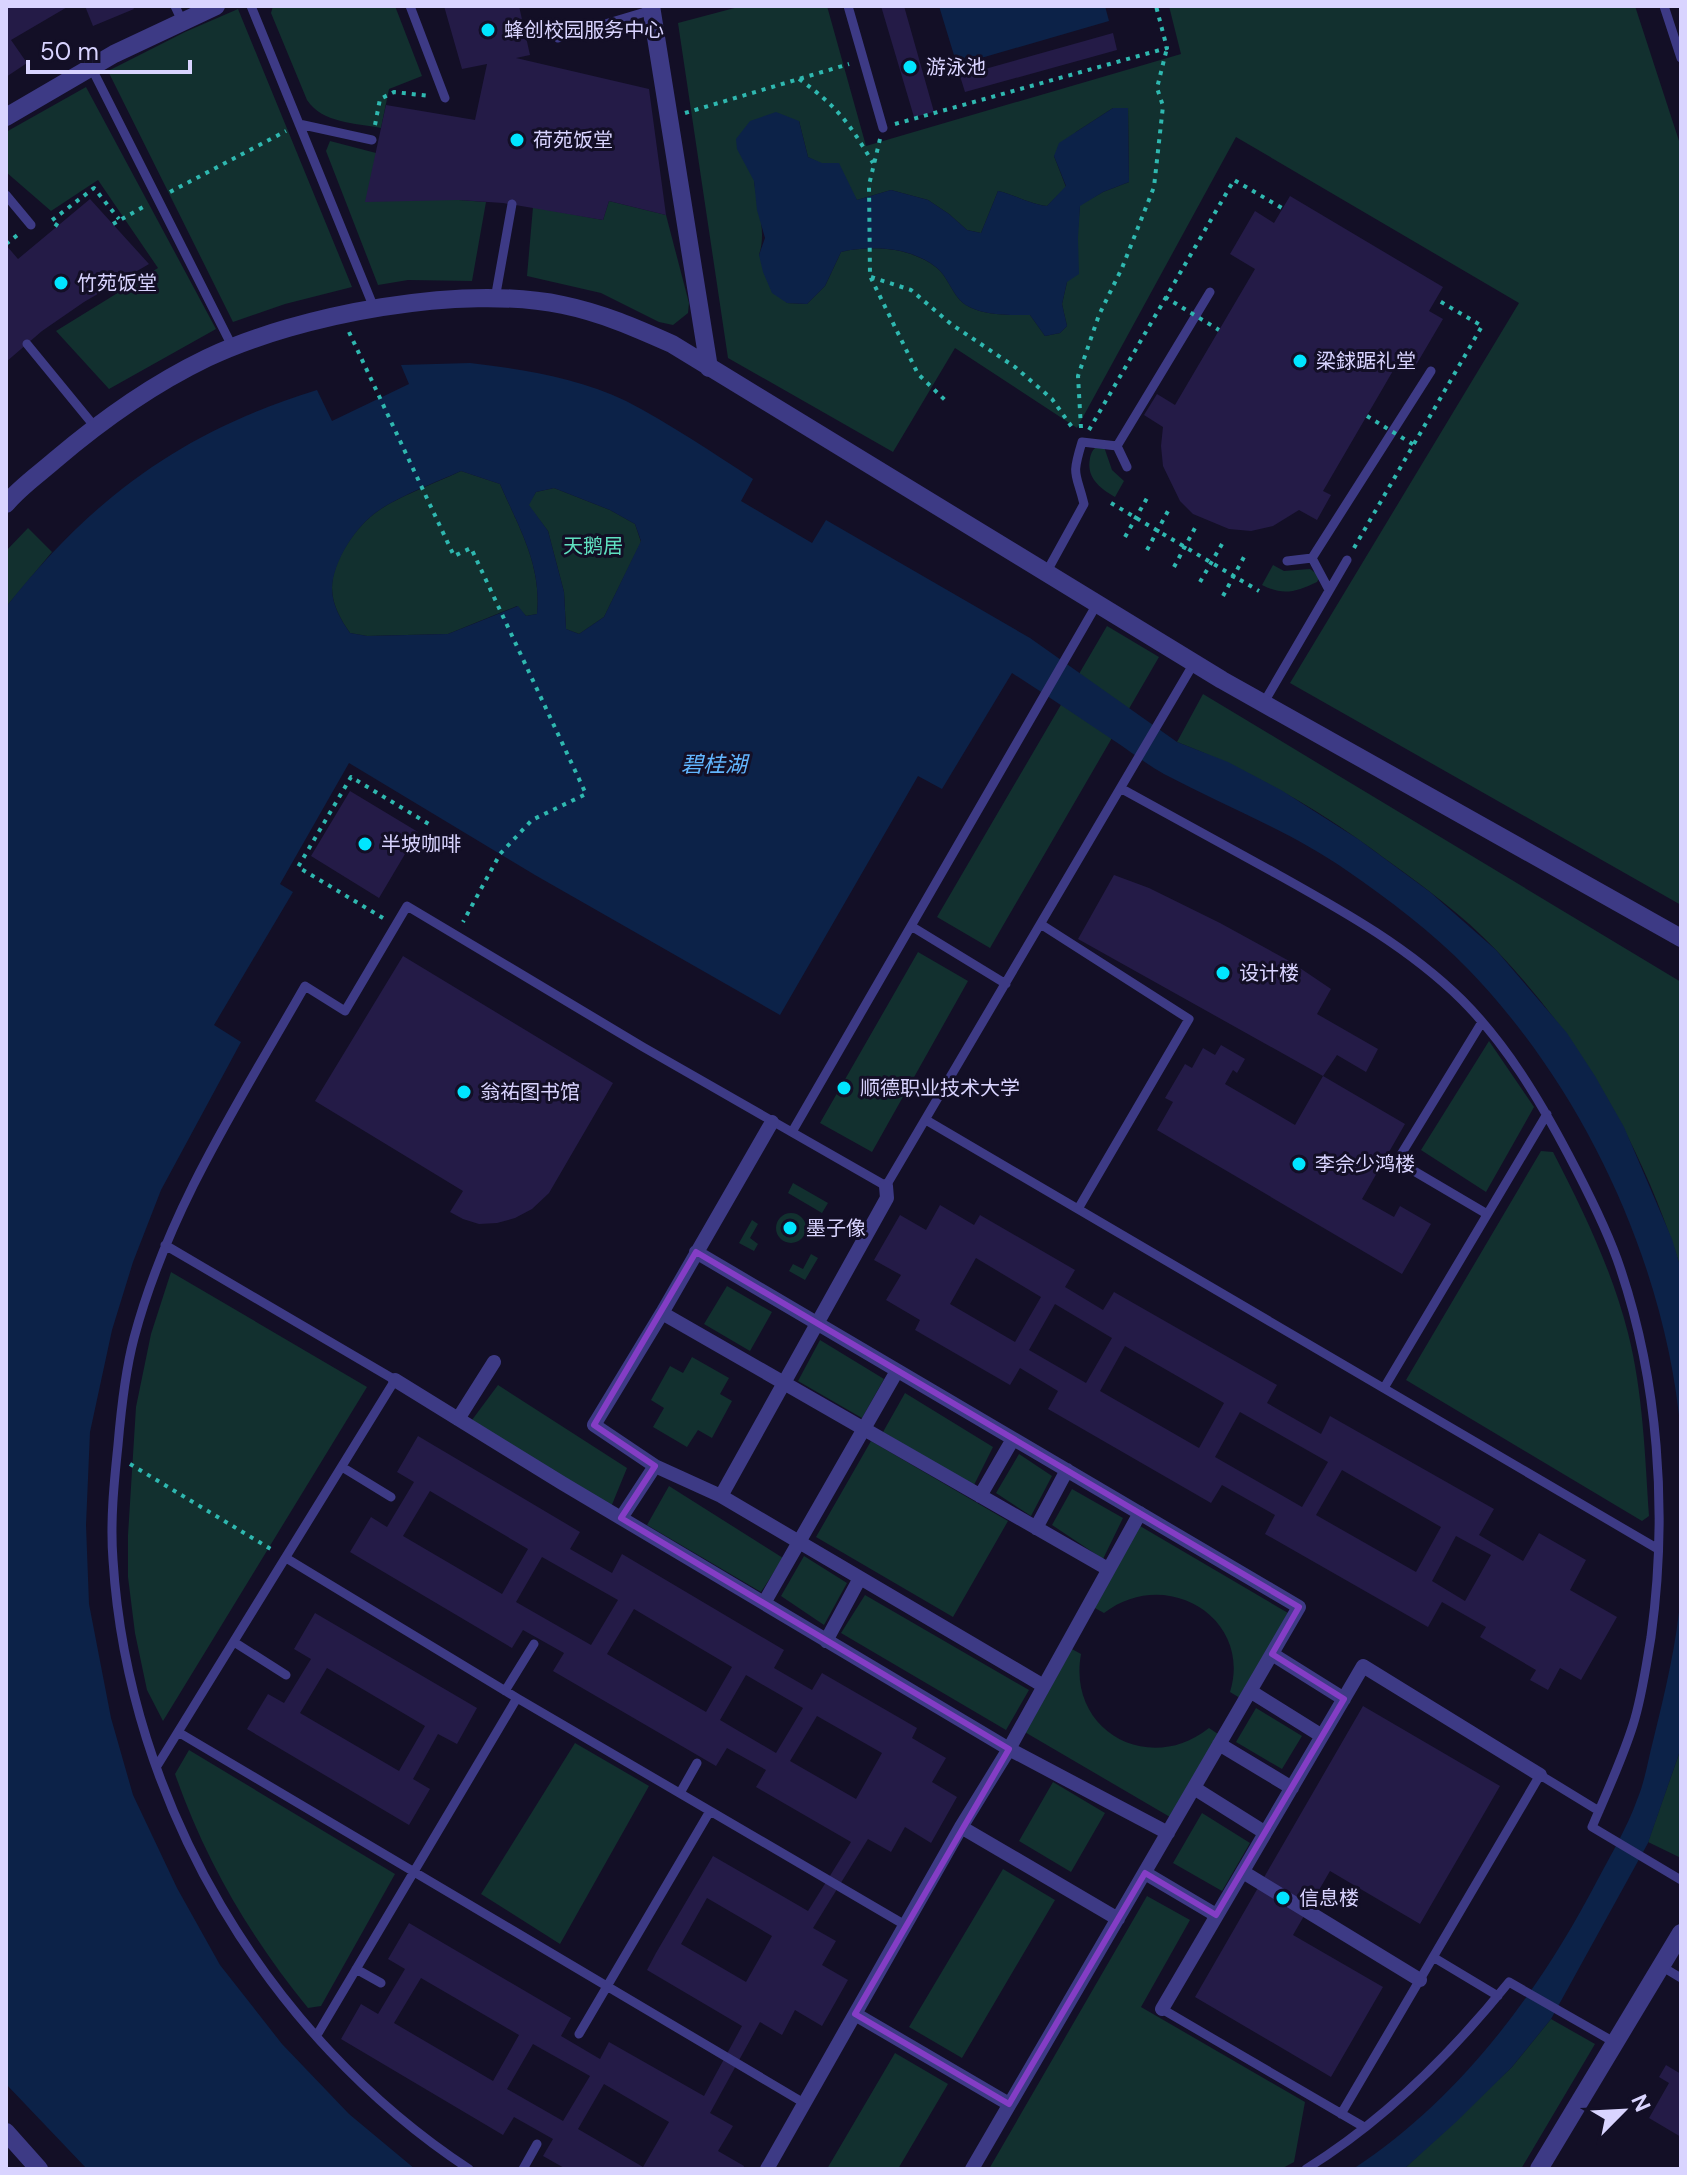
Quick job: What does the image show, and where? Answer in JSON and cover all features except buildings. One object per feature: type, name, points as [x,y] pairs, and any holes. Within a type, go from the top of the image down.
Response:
[{"type":"street","points":[[6,117],[178,13],[216,6]]},
{"type":"street","points":[[656,7],[669,117],[709,368]]},
{"type":"street","points":[[6,504],[95,427],[143,393],[208,358],[256,339],[374,308],[416,303],[495,299],[562,305],[617,320],[672,344],[1263,704],[1681,938]]},
{"type":"street","points":[[772,1122],[594,1425],[655,1466],[721,1496],[1042,1685]]},
{"type":"street","points":[[721,1496],[887,1198],[886,1186]]},
{"type":"street","points":[[696,1252],[1299,1607],[972,2169]]},
{"type":"street","points":[[662,1313],[1108,1569]]},
{"type":"street","points":[[458,1419],[494,1362]]},
{"type":"street","points":[[764,1603],[897,1371]]},
{"type":"street","points":[[395,1380],[1009,1749],[1168,1833]]},
{"type":"street","points":[[980,1496],[1013,1439]]},
{"type":"street","points":[[621,1518],[655,1466]]},
{"type":"street","points":[[1036,1528],[1067,1470]]},
{"type":"street","points":[[767,2169],[961,1827],[1009,1749],[1140,1513]]},
{"type":"street","points":[[826,1641],[860,1578]]},
{"type":"street","points":[[1272,1654],[1344,1699]]},
{"type":"street","points":[[1162,2009],[1363,1666],[1540,1775]]},
{"type":"street","points":[[1250,1691],[1322,1736]]},
{"type":"street","points":[[1219,1744],[1292,1788]]},
{"type":"street","points":[[1194,1788],[1264,1832]]},
{"type":"street","points":[[961,1827],[1118,1919]]},
{"type":"street","points":[[1243,1872],[1420,1980]]},
{"type":"street","points":[[1145,1873],[1216,1915]]},
{"type":"street","points":[[1539,2169],[1681,1933]]},
{"type":"street","points":[[855,2014],[1009,2104]]},
{"type":"street","points":[[6,2132],[39,2169]]},
{"type":"lane","points":[[251,6],[374,308]]},
{"type":"lane","points":[[410,6],[445,98]]},
{"type":"lane","points":[[848,6],[883,128]]},
{"type":"lane","points":[[1664,6],[1681,58]]},
{"type":"lane","points":[[558,38],[656,7]]},
{"type":"lane","points":[[91,67],[233,348]]},
{"type":"lane","points":[[299,124],[372,140]]},
{"type":"lane","points":[[6,195],[31,225]]},
{"type":"lane","points":[[495,299],[512,204]]},
{"type":"lane","points":[[1117,446],[1210,292]]},
{"type":"lane","points":[[27,344],[95,427]]},
{"type":"lane","points":[[1312,558],[1431,371]]},
{"type":"lane","points":[[1046,573],[1084,504],[1074,468],[1082,442],[1117,446]]},
{"type":"lane","points":[[1117,446],[1127,467]]},
{"type":"lane","points":[[1287,561],[1312,558]]},
{"type":"lane","points":[[1312,558],[1329,590]]},
{"type":"lane","points":[[1263,704],[1347,560]]},
{"type":"lane","points":[[792,1132],[1097,604]]},
{"type":"lane","points":[[469,2169],[443,2152],[382,2101],[317,2035],[243,1944],[207,1882],[157,1766],[136,1703],[113,1559],[117,1456],[133,1340],[173,1224],[208,1154],[305,986],[345,1011],[407,906],[886,1186],[1194,663]]},
{"type":"lane","points":[[1122,789],[1361,920],[1460,998],[1519,1070],[1547,1114],[1588,1191],[1617,1259],[1639,1334],[1651,1409],[1657,1475],[1658,1549],[1654,1610],[1634,1724],[1592,1827],[1681,1880]]},
{"type":"lane","points":[[1042,925],[1189,1019],[1078,1209]]},
{"type":"lane","points":[[911,926],[1006,984]]},
{"type":"lane","points":[[1482,1022],[1397,1161],[1487,1214]]},
{"type":"lane","points":[[1384,1388],[1547,1114]]},
{"type":"lane","points":[[926,1120],[1658,1549]]},
{"type":"lane","points":[[157,1766],[395,1380],[165,1245]]},
{"type":"lane","points":[[342,1467],[391,1497]]},
{"type":"lane","points":[[286,1558],[505,1691],[905,1925]]},
{"type":"lane","points":[[234,1642],[286,1675]]},
{"type":"lane","points":[[505,1691],[534,1644]]},
{"type":"lane","points":[[317,2035],[517,1698]]},
{"type":"lane","points":[[178,1732],[804,2103]]},
{"type":"lane","points":[[680,1793],[697,1763]]},
{"type":"lane","points":[[1341,2114],[1540,1775],[1599,1811]]},
{"type":"lane","points":[[579,2034],[710,1811]]},
{"type":"lane","points":[[1433,1957],[1498,1996]]},
{"type":"lane","points":[[1661,1966],[1681,1978]]},
{"type":"lane","points":[[356,1969],[381,1983]]},
{"type":"lane","points":[[1306,2169],[1421,2080],[1463,2038],[1509,1982],[1614,2042]]},
{"type":"lane","points":[[1162,2009],[1364,2127]]},
{"type":"lane","points":[[523,2169],[537,2144]]},
{"type":"path","points":[[1082,442],[1078,376],[1099,315],[1122,268],[1154,187],[1163,106],[1157,88],[1167,48],[1156,6]]},
{"type":"path","points":[[946,401],[918,374],[870,276],[869,185],[883,128],[1167,48]]},
{"type":"path","points":[[669,117],[863,60]]},
{"type":"path","points":[[799,79],[830,101],[849,124],[874,165]]},
{"type":"path","points":[[372,140],[380,99],[394,92],[445,98]]},
{"type":"path","points":[[113,224],[299,124]]},
{"type":"path","points":[[1082,442],[1234,180],[1282,208]]},
{"type":"path","points":[[58,226],[51,221],[94,188],[119,219]]},
{"type":"path","points":[[870,276],[911,290],[951,324],[1015,367],[1052,399],[1082,442]]},
{"type":"path","points":[[1165,297],[1219,330]]},
{"type":"path","points":[[1347,560],[1482,326],[1436,299]]},
{"type":"path","points":[[341,316],[454,556],[471,548],[586,794],[532,820],[500,854],[456,935]]},
{"type":"path","points":[[1367,416],[1414,445]]},
{"type":"path","points":[[1125,537],[1147,498]]},
{"type":"path","points":[[1111,503],[1259,591]]},
{"type":"path","points":[[1147,550],[1168,511]]},
{"type":"path","points":[[1174,567],[1195,528]]},
{"type":"path","points":[[1200,582],[1222,544]]},
{"type":"path","points":[[1223,596],[1244,557]]},
{"type":"path","points":[[395,925],[298,867],[351,777],[432,826]]},
{"type":"path","points":[[117,1456],[286,1558]]},
{"type":"highlighted area","points":[[696,1252],[1299,1607],[1272,1654],[1344,1699],[1216,1915],[1145,1873],[1009,2104],[855,2014],[1009,1749],[621,1518],[655,1466],[594,1425]]},
{"type":"green space","points":[[273,6],[395,6],[422,76],[389,89],[381,128],[330,118],[313,108],[307,100],[271,13]]},
{"type":"green space","points":[[742,6],[827,6],[866,146],[1181,54],[1169,6],[1635,6],[1681,147],[1681,905],[1290,683],[1519,303],[1236,137],[1077,428],[955,348],[893,452],[728,358],[678,23]],"holes":[[[1113,108],[1128,108],[1129,182],[1080,205],[1077,238],[1062,304],[1067,326],[1060,333],[1045,336],[1030,315],[996,314],[970,307],[959,299],[937,268],[915,256],[890,250],[841,252],[825,286],[807,304],[787,303],[759,255],[762,228],[754,181],[799,121],[808,157],[836,175],[857,200],[891,190],[928,200],[967,230],[981,233],[998,191],[1047,206],[1066,187],[1054,156],[1076,132]]]},
{"type":"green space","points":[[238,9],[352,287],[285,304],[233,322],[108,71]]},
{"type":"green space","points":[[86,87],[216,329],[109,389],[56,331],[158,268],[98,180],[51,211],[6,172],[6,132]]},
{"type":"green space","points":[[330,141],[376,153],[459,200],[486,202],[472,281],[408,280],[378,285],[326,151]]},
{"type":"green space","points":[[609,201],[666,215],[689,303],[688,313],[673,325],[659,322],[601,293],[527,276],[533,207],[603,220]]},
{"type":"green space","points":[[1103,444],[1112,470],[1124,481],[1115,497],[1099,486],[1090,471],[1092,452]]},
{"type":"green space","points":[[461,471],[500,484],[532,563],[538,596],[537,614],[526,616],[517,606],[448,634],[367,636],[350,633],[340,618],[332,594],[336,567],[347,545],[370,518],[386,506]]},
{"type":"green space","name":"天鹅居","points":[[554,488],[610,510],[635,524],[641,542],[604,617],[579,634],[566,629],[564,592],[548,531],[528,505],[536,492]]},
{"type":"green space","points":[[28,528],[52,552],[6,607],[6,551]]},
{"type":"green space","points":[[1273,565],[1284,571],[1310,569],[1320,576],[1317,582],[1302,588],[1276,591],[1262,585]]},
{"type":"green space","points":[[1107,626],[1159,657],[990,948],[937,917]]},
{"type":"green space","points":[[1203,694],[1681,982],[1681,1269],[1649,1181],[1629,1139],[1583,1059],[1527,985],[1496,950],[1456,913],[1360,840],[1259,779],[1177,742]]},
{"type":"green space","points":[[918,952],[968,981],[872,1152],[820,1123]]},
{"type":"green space","points":[[1489,1041],[1534,1107],[1486,1192],[1421,1150]]},
{"type":"green space","points":[[1541,1151],[1553,1152],[1575,1196],[1605,1263],[1628,1333],[1645,1447],[1649,1516],[1642,1521],[1406,1380]]},
{"type":"green space","points":[[793,1183],[828,1203],[822,1213],[788,1193]]},
{"type":"green space","points":[[791,1213],[797,1214],[805,1222],[805,1234],[797,1242],[791,1243],[785,1242],[777,1234],[776,1228],[777,1222],[785,1214]]},
{"type":"green space","points":[[752,1220],[758,1224],[750,1238],[758,1244],[754,1251],[739,1243]]},
{"type":"green space","points":[[811,1254],[818,1258],[805,1280],[789,1271],[793,1264],[803,1269]]},
{"type":"green space","points":[[171,1272],[367,1387],[163,1721],[147,1690],[135,1633],[128,1577],[128,1535],[136,1407],[151,1334]]},
{"type":"green space","points":[[727,1286],[772,1312],[750,1351],[704,1324]]},
{"type":"green space","points":[[820,1340],[884,1379],[862,1418],[798,1381]]},
{"type":"green space","points":[[692,1357],[729,1378],[720,1394],[732,1401],[712,1438],[698,1430],[687,1447],[653,1427],[664,1408],[651,1400],[670,1366],[683,1373]]},
{"type":"green space","points":[[498,1385],[627,1468],[611,1507],[472,1420]]},
{"type":"green space","points":[[905,1393],[993,1447],[973,1487],[883,1432]]},
{"type":"green space","points":[[871,1441],[1008,1521],[953,1617],[816,1537]]},
{"type":"green space","points":[[1019,1454],[1052,1476],[1031,1516],[996,1493]]},
{"type":"green space","points":[[669,1486],[783,1558],[761,1592],[647,1525]]},
{"type":"green space","points":[[1072,1489],[1123,1518],[1103,1559],[1052,1525]]},
{"type":"green space","points":[[1140,1526],[1288,1613],[1240,1698],[1230,1692],[1234,1665],[1229,1642],[1217,1622],[1199,1607],[1177,1597],[1153,1595],[1128,1600],[1104,1613],[1093,1607]]},
{"type":"green space","points":[[804,1556],[847,1583],[824,1625],[781,1596]]},
{"type":"green space","points":[[865,1595],[1029,1690],[1006,1730],[841,1633]]},
{"type":"green space","points":[[1070,1648],[1081,1654],[1080,1681],[1087,1705],[1100,1724],[1117,1738],[1138,1746],[1162,1748],[1186,1742],[1209,1728],[1218,1734],[1170,1817],[1023,1731]]},
{"type":"green space","points":[[1256,1708],[1302,1736],[1282,1769],[1236,1742]]},
{"type":"green space","points":[[575,1743],[649,1786],[560,1944],[481,1894]]},
{"type":"green space","points":[[1681,1748],[1681,1858],[1648,1842]]},
{"type":"green space","points":[[189,1750],[395,1874],[321,2006],[308,2008],[287,1981],[248,1925],[215,1867],[175,1774]]},
{"type":"green space","points":[[1053,1782],[1105,1813],[1071,1872],[1019,1841]]},
{"type":"green space","points":[[1202,1813],[1250,1843],[1222,1891],[1173,1863]]},
{"type":"green space","points":[[1003,1869],[1055,1900],[962,2058],[909,2027]]},
{"type":"green space","points":[[1147,1896],[1190,1920],[1141,2007],[1305,2102],[1294,2162],[1281,2169],[989,2169]]},
{"type":"green space","points":[[1551,2019],[1595,2044],[1521,2169],[1404,2169],[1512,2067]]},
{"type":"green space","points":[[895,2053],[948,2084],[898,2169],[827,2169]]},
{"type":"water","points":[[939,6],[1105,6],[1109,21],[957,65]]},
{"type":"water","points":[[1113,108],[1128,108],[1129,182],[1103,192],[1080,206],[1079,274],[1067,282],[1062,304],[1067,326],[1060,333],[1045,336],[1030,315],[995,314],[970,307],[959,299],[937,268],[916,256],[891,250],[841,252],[825,286],[807,304],[787,303],[772,293],[759,255],[765,238],[757,210],[754,181],[737,149],[736,139],[750,121],[776,112],[799,121],[808,157],[822,163],[839,163],[857,200],[891,190],[928,200],[967,230],[981,233],[998,191],[1047,206],[1066,186],[1054,156],[1059,143]]},
{"type":"water","name":"碧桂湖","points":[[470,363],[510,368],[570,380],[626,401],[753,479],[741,501],[812,543],[826,520],[1030,638],[1177,742],[1228,762],[1281,790],[1358,839],[1430,892],[1496,950],[1567,1033],[1624,1127],[1672,1239],[1681,1269],[1681,1435],[1673,1372],[1658,1308],[1613,1184],[1583,1125],[1549,1069],[1510,1017],[1468,969],[1394,904],[1325,856],[1157,770],[1012,673],[942,789],[918,776],[780,1015],[535,875],[349,763],[280,884],[293,892],[214,1025],[241,1042],[161,1190],[133,1262],[112,1330],[90,1432],[86,1525],[89,1604],[111,1718],[133,1795],[177,1888],[220,1965],[282,2044],[349,2114],[415,2169],[87,2169],[6,2084],[6,607],[72,532],[144,473],[183,448],[224,426],[317,390],[332,421],[409,384],[401,365]],"holes":[[[461,471],[500,484],[532,563],[538,596],[537,614],[526,616],[518,606],[448,634],[367,636],[350,633],[335,606],[332,588],[341,556],[354,535],[387,505]],[[554,488],[610,510],[635,524],[641,541],[604,617],[579,634],[566,629],[564,592],[548,531],[529,505],[536,492]]]},
{"type":"water","points":[[1681,1592],[1681,1748],[1648,1843],[1551,2019],[1512,2067],[1404,2169],[1353,2169],[1392,2141],[1462,2076],[1523,2002],[1574,1922],[1624,1831],[1642,1785],[1670,1667]]},
{"type":"place","name":"蜂创校园服务中心","points":[[488,30]]},
{"type":"place","name":"游泳池","points":[[910,67]]},
{"type":"place","name":"荷苑饭堂","points":[[517,140]]},
{"type":"place","name":"竹苑饭堂","points":[[61,283]]},
{"type":"place","name":"梁銶踞礼堂","points":[[1300,361]]},
{"type":"place","name":"半坡咖啡","points":[[365,844]]},
{"type":"place","name":"设计楼","points":[[1223,973]]},
{"type":"place","name":"顺德职业技术大学","points":[[844,1088]]},
{"type":"place","name":"翁祐图书馆","points":[[464,1092]]},
{"type":"place","name":"李佘少鸿楼","points":[[1299,1164]]},
{"type":"place","name":"墨子像","points":[[790,1228]]},
{"type":"place","name":"信息楼","points":[[1283,1898]]}]
